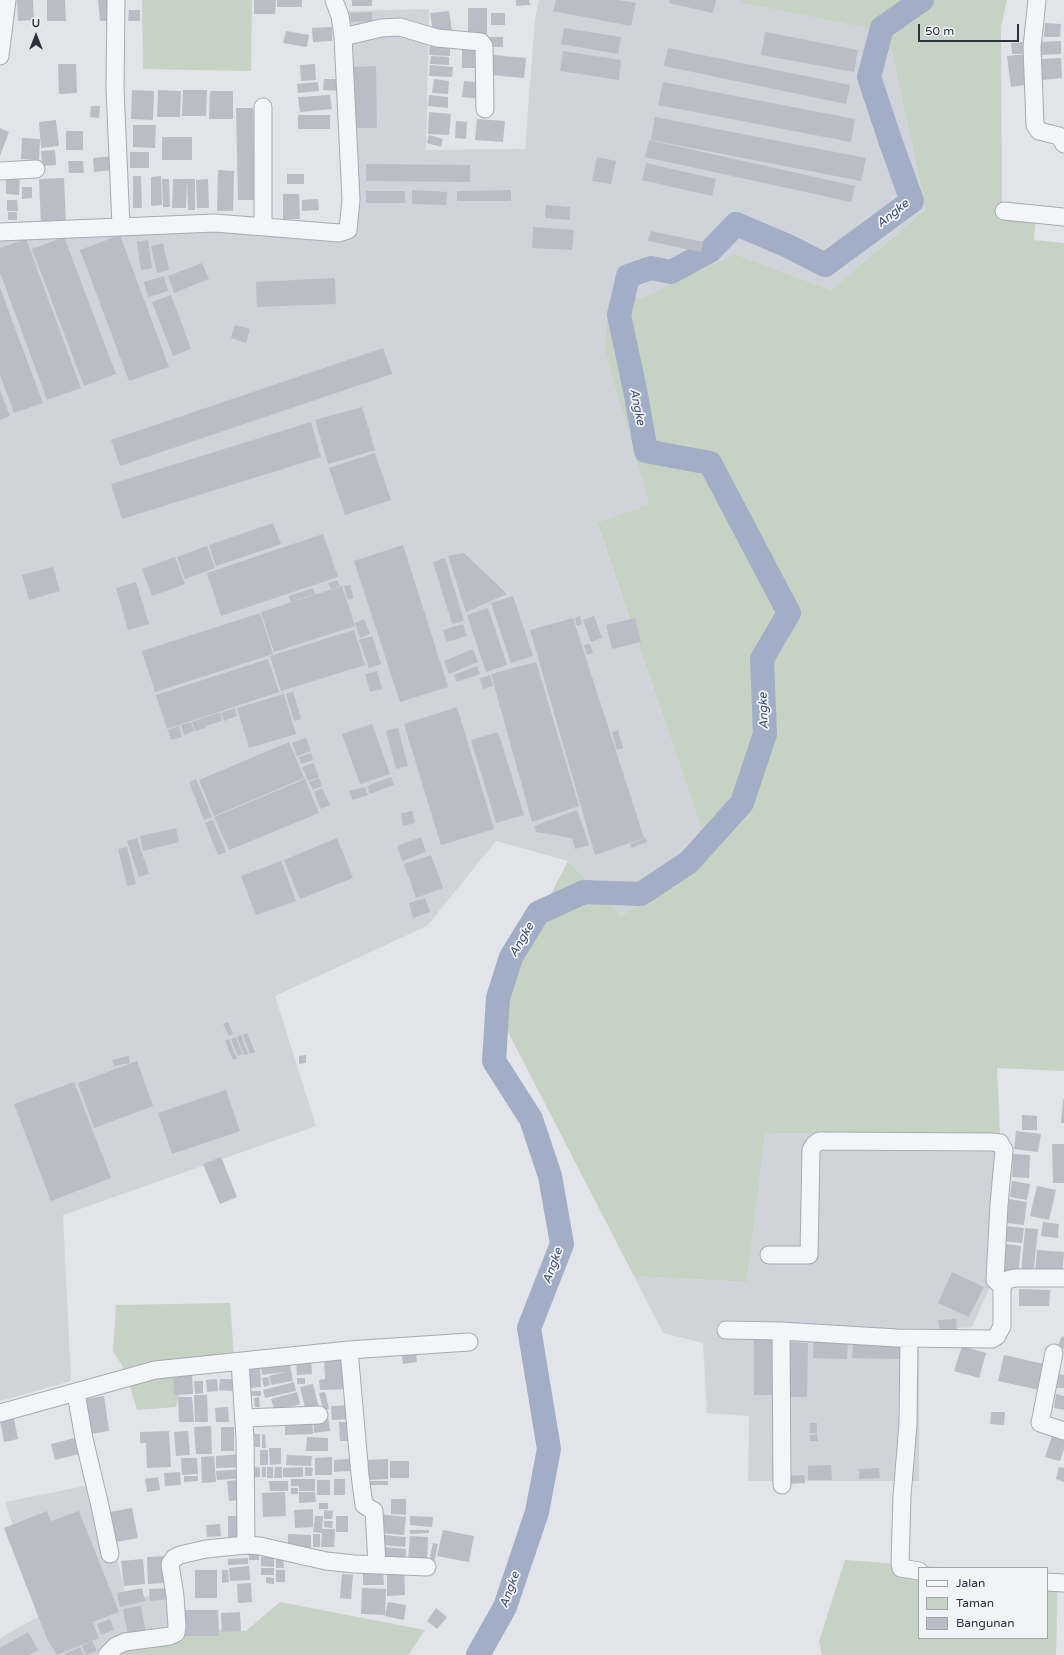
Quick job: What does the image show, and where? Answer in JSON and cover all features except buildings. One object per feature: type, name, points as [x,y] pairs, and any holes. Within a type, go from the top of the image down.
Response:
[{"type":"street","points":[[0,56],[7,0]]},
{"type":"street","points":[[116,0],[115,88],[121,226]]},
{"type":"street","points":[[0,232],[215,223],[339,233],[348,230],[351,200],[343,37],[340,16],[334,0]]},
{"type":"street","points":[[1037,0],[1032,47],[1035,125],[1038,131],[1059,136],[1064,144]]},
{"type":"street","points":[[343,37],[381,28],[400,27],[437,38],[481,42],[484,46],[485,109]]},
{"type":"street","points":[[263,107],[263,226]]},
{"type":"street","points":[[0,171],[36,170]]},
{"type":"street","points":[[1004,212],[1064,217]]},
{"type":"street","points":[[769,1255],[808,1255],[811,1150],[814,1144],[819,1141],[1000,1143],[1004,1150],[995,1280],[1002,1286]]},
{"type":"street","points":[[726,1330],[781,1331],[909,1338],[992,1339],[997,1336],[1002,1326],[1002,1286],[1007,1280],[1015,1278],[1064,1278]]},
{"type":"street","points":[[781,1331],[782,1485]]},
{"type":"street","points":[[909,1338],[908,1424],[902,1496],[900,1563],[901,1568],[918,1571]]},
{"type":"street","points":[[0,1413],[155,1370],[349,1350],[469,1342]]},
{"type":"street","points":[[349,1350],[360,1475],[364,1505],[374,1511],[377,1565]]},
{"type":"street","points":[[1054,1353],[1040,1423],[1064,1430]]},
{"type":"street","points":[[240,1362],[244,1418],[246,1545]]},
{"type":"street","points":[[76,1392],[84,1439],[110,1554]]},
{"type":"street","points":[[244,1418],[319,1415]]},
{"type":"street","points":[[107,1655],[116,1646],[125,1642],[170,1636],[176,1633],[175,1596],[170,1564],[174,1558],[206,1549],[246,1545],[260,1546],[326,1561],[354,1564],[426,1567]]},
{"type":"street","points":[[1048,1582],[1064,1583]]},
{"type":"shaded area","points":[[539,0],[741,0],[742,3],[866,28],[892,53],[926,209],[831,290],[735,254],[643,297],[608,302],[604,350],[649,504],[597,524],[711,857],[621,916],[568,861],[496,841],[427,926],[275,996],[316,1126],[63,1215],[71,1381],[0,1401],[0,228],[226,218],[352,225],[347,11],[429,9],[426,150],[525,149],[535,19]]},
{"type":"shaded area","points":[[764,1133],[1000,1134],[995,1275],[972,1327],[919,1331],[919,1481],[748,1481],[749,1416],[707,1413],[703,1343],[663,1333],[634,1276],[747,1282]]},
{"type":"shaded area","points":[[100,1483],[127,1601],[180,1588],[186,1628],[136,1636],[120,1655],[0,1655],[0,1638],[43,1614],[5,1502]]},
{"type":"green space","points":[[142,0],[252,0],[251,71],[143,69]]},
{"type":"green space","points":[[741,0],[1007,0],[1001,27],[1002,212],[1036,212],[1034,240],[1064,243],[1064,1071],[997,1068],[1000,1134],[765,1133],[747,1282],[634,1276],[494,1005],[568,861],[621,916],[711,857],[597,523],[649,504],[604,350],[608,302],[643,297],[735,254],[831,290],[926,209],[892,53],[866,28],[742,3]]},
{"type":"green space","points":[[230,1303],[234,1356],[187,1361],[176,1407],[137,1410],[125,1370],[113,1351],[116,1305]]},
{"type":"green space","points":[[845,1560],[940,1567],[918,1567],[918,1639],[1048,1639],[1048,1575],[1058,1576],[1056,1655],[822,1655],[819,1641]]},
{"type":"green space","points":[[280,1602],[425,1630],[408,1655],[120,1655],[136,1636],[186,1628],[246,1631]]},
{"type":"waterway","name":"Angke","points":[[478,1655],[505,1607],[537,1512],[549,1449],[529,1328],[562,1244],[550,1176],[531,1119],[494,1061],[498,998],[511,957],[538,913],[584,892],[641,894],[689,862],[742,803],[765,734],[762,659],[789,613],[710,463],[646,451],[619,315],[628,276],[651,268],[671,272],[710,251],[736,224],[788,246],[825,265],[912,201],[869,77],[882,28],[922,0]]}]
